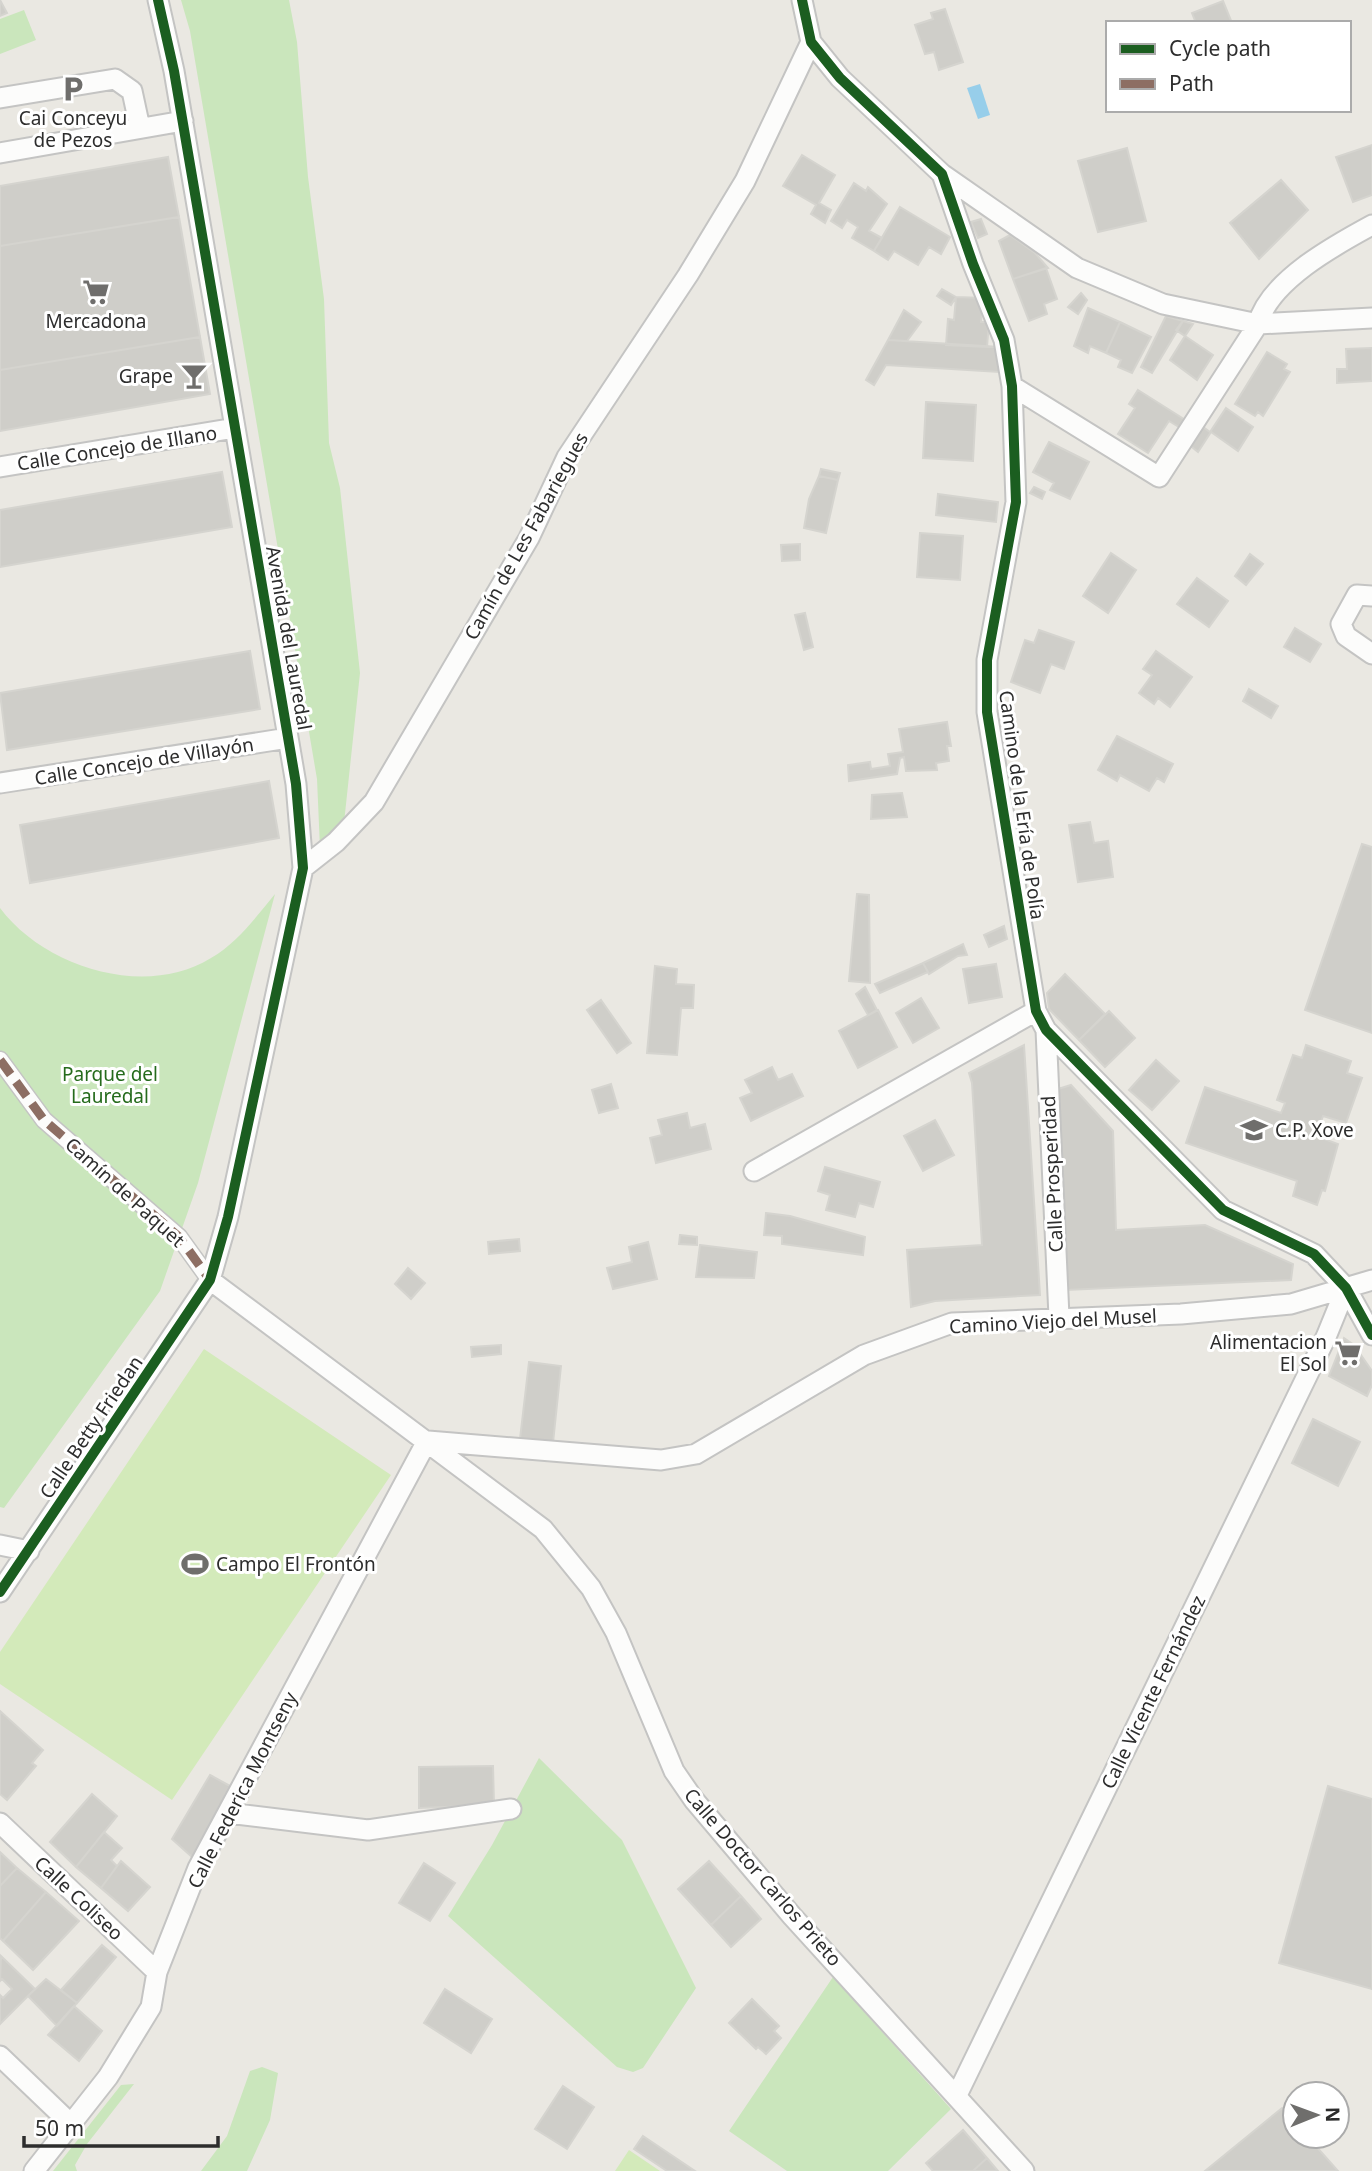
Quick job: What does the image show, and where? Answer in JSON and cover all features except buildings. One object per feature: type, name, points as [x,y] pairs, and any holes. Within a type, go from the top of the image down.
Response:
[{"type":"street","name":"Avenida del Lauredal","points":[[158,0],[183,121],[288,738],[303,868],[228,1217],[210,1280]]},
{"type":"street","name":"Camino de la Ería de Polía","points":[[802,0],[811,42],[841,78],[942,174],[973,264],[1004,340],[1012,386],[1016,502],[987,660],[987,712],[1036,1012],[1046,1030],[1223,1210],[1314,1254],[1346,1288],[1372,1335]]},
{"type":"street","name":"Camín de Les Fabariegues","points":[[303,868],[336,842],[374,802],[529,537],[566,457],[688,275],[745,181],[811,42]]},
{"type":"street","points":[[0,98],[115,79],[132,91],[140,128]]},
{"type":"street","points":[[0,153],[183,121]]},
{"type":"street","points":[[942,174],[1077,268],[1163,304],[1258,324],[1372,318]]},
{"type":"street","points":[[1012,386],[1159,477],[1258,324],[1262,307],[1321,253],[1372,225]]},
{"type":"street","name":"Calle Concejo de Illano","points":[[0,467],[235,428]]},
{"type":"street","points":[[1372,596],[1357,595],[1341,624],[1346,636],[1372,654]]},
{"type":"street","name":"Calle Concejo de Villayón","points":[[0,783],[288,738]]},
{"type":"street","points":[[754,1171],[1036,1012]]},
{"type":"street","name":"Calle Prosperidad","points":[[1046,1030],[1059,1317]]},
{"type":"street","name":"Camín de Paquet","points":[[0,1060],[44,1120],[179,1237],[210,1280],[427,1441]]},
{"type":"street","name":"Calle Betty Friedan","points":[[0,1592],[210,1280]]},
{"type":"street","name":"Camino Viejo del Musel","points":[[427,1441],[661,1460],[696,1454],[864,1355],[952,1323],[1181,1314],[1291,1304],[1372,1280]]},
{"type":"street","name":"Calle Vicente Fernández","points":[[957,2095],[1320,1350],[1346,1288]]},
{"type":"street","name":"Calle Federica Montseny","points":[[34,2171],[108,2077],[151,2007],[157,1972],[198,1868],[427,1441]]},
{"type":"street","name":"Calle Doctor Carlos Prieto","points":[[427,1441],[543,1529],[591,1588],[616,1633],[674,1771],[694,1800],[792,1916],[1024,2171]]},
{"type":"street","points":[[0,1545],[29,1551]]},
{"type":"street","points":[[228,1813],[368,1830],[511,1810]]},
{"type":"street","name":"Calle Coliseo","points":[[0,1823],[157,1972]]},
{"type":"street","points":[[0,2056],[72,2125]]},
{"type":"green space","points":[[181,0],[289,0],[297,42],[308,177],[324,299],[329,443],[340,488],[360,673],[344,823],[320,848],[317,779],[190,31]]},
{"type":"green space","points":[[24,10],[36,40],[0,54],[0,19]]},
{"type":"green space","name":"Parque del Lauredal","points":[[275,894],[198,1183],[160,1291],[4,1508],[0,1507],[0,908],[19,929],[69,961],[127,976],[156,976],[185,970],[221,952],[246,929]]},
{"type":"green space","name":"Campo El Frontón","points":[[204,1349],[391,1475],[172,1800],[0,1684],[0,1652]]},
{"type":"green space","points":[[539,1758],[622,1840],[696,1988],[643,2068],[633,2072],[617,2067],[448,1916],[492,1845]]},
{"type":"green space","points":[[833,1977],[951,2109],[888,2171],[787,2171],[729,2131]]},
{"type":"green space","points":[[262,2067],[278,2073],[270,2120],[247,2171],[201,2171],[227,2136],[250,2071]]},
{"type":"green space","points":[[134,2084],[87,2144],[75,2165],[77,2171],[53,2171],[121,2085]]},
{"type":"green space","points":[[629,2150],[660,2171],[615,2171]]},
{"type":"water","points":[[980,84],[990,115],[978,119],[967,88]]},
{"type":"marked path","points":[[0,1060],[44,1120],[179,1237],[210,1280]]},
{"type":"cycle path","points":[[0,1592],[210,1280],[228,1217],[303,868],[296,784],[174,71],[158,0]]},
{"type":"cycle path","points":[[802,0],[811,42],[840,78],[942,174],[973,264],[1004,340],[1012,386],[1016,502],[987,660],[987,712],[1036,1011],[1046,1030],[1223,1210],[1314,1254],[1346,1288],[1372,1335]]},
{"type":"place","name":"Cai Conceyu de Pezos","points":[[73,89]]},
{"type":"place","name":"Mercadona","points":[[96,292]]},
{"type":"place","name":"Grape","points":[[194,376]]},
{"type":"place","name":"C.P. Xove","points":[[1254,1130]]},
{"type":"place","name":"Alimentacion El Sol","points":[[1348,1353]]},
{"type":"place","name":"Campo El Frontón","points":[[195,1564]]}]
